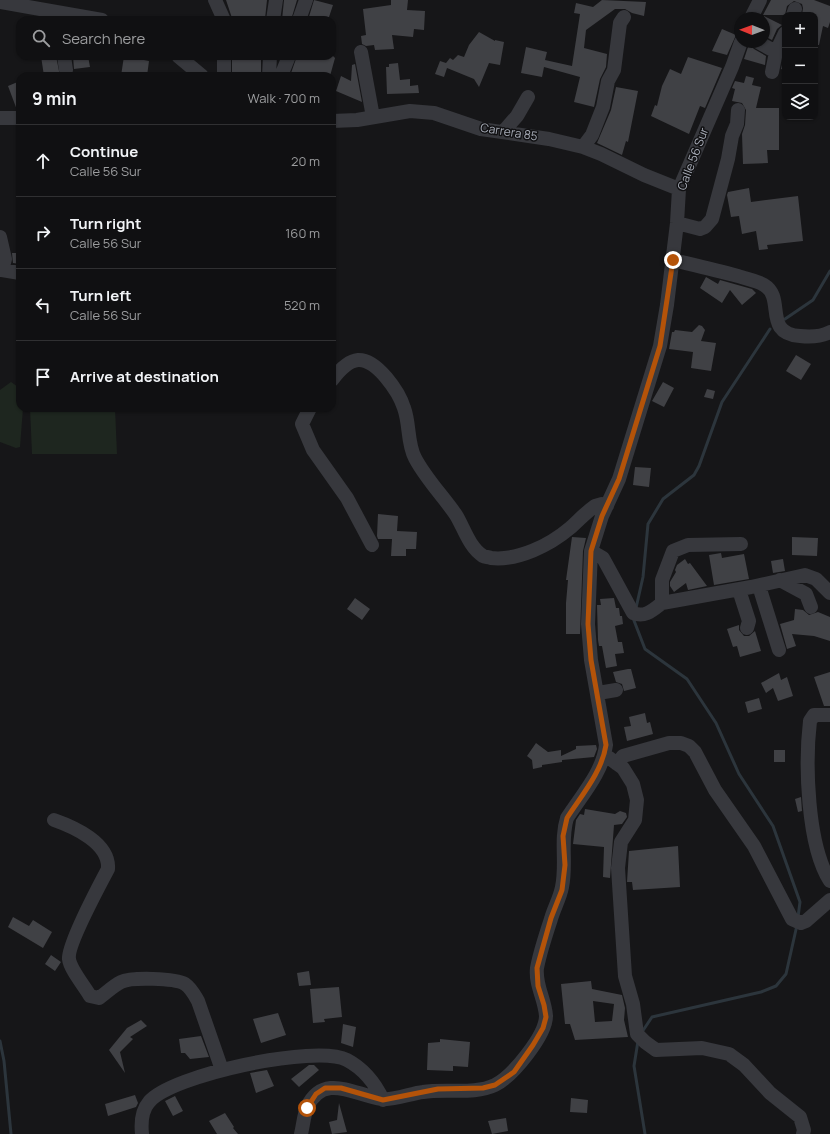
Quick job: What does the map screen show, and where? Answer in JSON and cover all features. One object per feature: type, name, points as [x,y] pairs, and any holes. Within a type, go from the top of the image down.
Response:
[{"type":"street","points":[[215,0],[224,16]]},
{"type":"street","points":[[274,16],[276,0]]},
{"type":"street","points":[[300,16],[306,0]]},
{"type":"street","points":[[754,12],[760,0]]},
{"type":"street","points":[[0,2],[62,16]]},
{"type":"street","points":[[583,147],[592,135],[603,107],[608,81],[614,70],[620,24],[624,17]]},
{"type":"street","points":[[772,72],[776,52],[782,39]]},
{"type":"street","name":"Calle 56 Sur","points":[[301,1134],[307,1108],[316,1094],[325,1088],[341,1088],[383,1100],[438,1089],[467,1090],[495,1085],[514,1072],[543,1028],[546,1017],[538,986],[537,968],[551,918],[562,890],[565,865],[564,827],[567,818],[598,770],[605,754],[606,745],[591,660],[588,624],[591,551],[595,536],[619,479],[660,346],[670,320],[679,189],[739,48]]},
{"type":"street","points":[[769,48],[776,52]]},
{"type":"street","points":[[361,52],[373,117]]},
{"type":"street","points":[[65,60],[66,70]]},
{"type":"street","points":[[183,60],[197,72]]},
{"type":"street","points":[[224,60],[224,72]]},
{"type":"street","points":[[269,72],[270,60]]},
{"type":"street","points":[[283,72],[287,60]]},
{"type":"street","points":[[503,132],[516,116],[528,97]]},
{"type":"street","points":[[677,223],[700,229],[705,227],[712,219],[728,160],[732,136],[737,124],[738,110]]},
{"type":"street","name":"Carrera 85","points":[[336,121],[410,111],[434,113],[481,129],[549,138],[583,147],[644,175],[679,189]]},
{"type":"street","points":[[0,118],[16,118]]},
{"type":"street","points":[[0,237],[5,259],[1,270],[16,272]]},
{"type":"street","points":[[673,260],[752,280],[769,288],[773,294],[776,320],[779,326],[795,336],[809,337],[824,335],[830,332]]},
{"type":"street","points":[[336,375],[350,363],[362,360],[374,366],[391,384],[405,409],[415,458],[456,516],[474,546],[483,556],[491,558],[507,557],[538,547],[560,535],[595,506],[602,504],[607,506]]},
{"type":"street","points":[[308,412],[302,424],[313,450],[347,498],[372,545]]},
{"type":"street","points":[[662,603],[662,580],[673,551],[688,545],[741,544]]},
{"type":"street","points":[[591,551],[603,558],[633,613],[644,615],[651,612],[662,603],[739,590],[799,576],[810,576],[816,579],[830,593]]},
{"type":"street","points":[[780,580],[806,594],[811,607]]},
{"type":"street","points":[[759,586],[780,650]]},
{"type":"street","points":[[739,590],[749,620],[748,628]]},
{"type":"street","points":[[598,693],[616,690]]},
{"type":"street","points":[[830,715],[814,715],[812,718],[810,727],[809,776],[814,838],[817,852],[830,881]]},
{"type":"street","points":[[617,764],[623,756],[669,743],[681,743],[689,746],[695,752],[715,790],[754,846],[792,919],[801,923],[806,921],[830,900]]},
{"type":"street","points":[[605,754],[623,768],[632,784],[636,800],[635,820],[621,842],[618,868],[625,976],[641,1038],[656,1050],[702,1048],[729,1054],[744,1065],[770,1093],[800,1117],[804,1130],[802,1134]]},
{"type":"street","points":[[54,820],[86,835],[93,841],[107,859],[108,869],[74,938],[69,955],[70,962],[90,996],[99,998],[118,984],[129,980],[172,980],[184,984],[192,991],[198,1000],[222,1070]]},
{"type":"street","points":[[142,1134],[143,1119],[148,1103],[156,1095],[192,1080],[222,1070],[257,1062],[309,1055],[346,1059],[362,1071],[375,1084],[383,1100]]},
{"type":"shaded area","points":[[11,382],[16,386],[16,412],[23,412],[20,447],[16,448],[0,442],[0,390]]},
{"type":"shaded area","points":[[30,412],[115,412],[117,454],[32,454]]},
{"type":"building","points":[[226,0],[267,0],[265,16],[231,16]]},
{"type":"building","points":[[284,0],[297,0],[292,16],[282,16]]},
{"type":"building","points":[[314,0],[333,5],[329,16],[309,16]]},
{"type":"building","points":[[391,0],[408,0],[407,10],[425,11],[424,30],[414,29],[413,37],[392,35],[394,49],[375,50],[374,45],[366,46],[362,44],[361,36],[366,35],[363,9],[391,5]]},
{"type":"building","points":[[602,0],[646,2],[644,16],[632,13],[625,9],[615,9],[586,30],[584,48],[607,54],[606,67],[600,79],[594,107],[574,102],[580,77],[544,67],[542,77],[521,73],[526,47],[547,52],[545,60],[572,66],[580,14],[574,13],[576,3],[593,7]]},
{"type":"building","points":[[771,0],[814,0],[830,6],[830,22],[828,28],[823,26],[818,45],[818,12],[802,12],[802,4],[794,1],[787,6],[786,12],[782,12],[782,15],[770,15],[770,12],[765,12]]},
{"type":"building","points":[[770,19],[782,25],[777,29],[772,40],[770,39]]},
{"type":"building","points":[[722,29],[734,34],[734,39],[727,55],[712,51]]},
{"type":"building","points":[[479,32],[495,41],[504,42],[500,65],[489,63],[479,87],[474,79],[447,68],[444,77],[435,74],[440,61],[446,63],[450,58],[453,60],[458,55],[464,57],[469,45]]},
{"type":"building","points":[[748,48],[753,48],[766,56],[765,65],[744,59]]},
{"type":"building","points":[[688,57],[722,68],[705,108],[700,106],[689,134],[651,116],[655,105],[657,106],[662,86],[670,69],[681,74]]},
{"type":"building","points":[[42,60],[57,60],[59,72],[43,72]]},
{"type":"building","points":[[73,60],[89,60],[90,67],[74,69]]},
{"type":"building","points":[[123,60],[149,61],[148,72],[122,72]]},
{"type":"building","points":[[232,60],[261,60],[261,72],[232,72]]},
{"type":"building","points":[[296,60],[334,60],[331,72],[291,72]]},
{"type":"building","points":[[398,63],[400,80],[410,79],[410,86],[418,85],[419,93],[387,94],[386,67],[389,67],[389,64]]},
{"type":"building","points":[[355,64],[362,102],[336,91],[341,76],[351,81],[352,65]]},
{"type":"building","points":[[746,76],[754,78],[752,85],[761,87],[756,108],[779,108],[779,150],[767,150],[768,163],[743,164],[742,134],[745,125],[746,110],[742,103],[732,101],[735,89],[732,88],[735,81],[744,83]]},
{"type":"building","points":[[16,83],[16,107],[8,86]]},
{"type":"building","points":[[616,87],[638,91],[628,142],[626,141],[622,155],[597,143],[611,110]]},
{"type":"building","points":[[749,188],[751,202],[798,196],[803,241],[767,245],[768,249],[759,250],[756,231],[742,234],[739,216],[731,217],[727,195],[728,192]]},
{"type":"building","points":[[12,253],[16,253],[16,263],[13,263]]},
{"type":"building","points":[[706,277],[718,284],[720,280],[752,289],[756,293],[742,305],[730,290],[722,303],[700,288]]},
{"type":"building","points":[[699,325],[705,330],[701,341],[716,343],[711,371],[691,368],[693,352],[669,349],[672,332],[675,330],[692,332]]},
{"type":"building","points":[[796,355],[811,364],[801,380],[786,371]]},
{"type":"building","points":[[663,382],[674,388],[664,407],[652,401]]},
{"type":"building","points":[[707,389],[715,391],[713,399],[704,397]]},
{"type":"building","points":[[635,467],[651,468],[649,487],[633,485]]},
{"type":"building","points":[[378,514],[398,516],[397,531],[417,532],[416,549],[406,549],[406,556],[391,556],[392,539],[378,539],[377,536]]},
{"type":"building","points":[[572,537],[586,538],[583,551],[580,634],[566,634],[568,580],[566,580]]},
{"type":"building","points":[[792,537],[818,538],[817,556],[792,555]]},
{"type":"building","points":[[721,553],[722,558],[744,554],[749,579],[714,585],[709,555]]},
{"type":"building","points":[[685,559],[688,564],[690,563],[707,586],[688,590],[686,583],[674,592],[670,586],[670,582],[676,572],[675,570],[677,565]]},
{"type":"building","points":[[783,559],[785,571],[773,573],[771,561]]},
{"type":"building","points":[[355,598],[370,609],[362,620],[347,609]]},
{"type":"building","points":[[614,598],[616,608],[619,608],[620,616],[622,616],[623,624],[615,626],[618,642],[622,642],[624,653],[615,654],[617,666],[606,668],[602,646],[599,646],[598,640],[597,605],[601,605],[600,599]]},
{"type":"building","points":[[795,609],[803,610],[809,615],[818,612],[830,617],[830,641],[814,636],[792,634],[796,646],[787,649],[780,624],[794,620]]},
{"type":"building","points":[[739,625],[739,630],[744,636],[749,636],[755,631],[761,651],[740,657],[737,646],[733,647],[727,629]]},
{"type":"building","points":[[631,669],[636,688],[624,691],[622,684],[616,682],[613,672]]},
{"type":"building","points":[[830,672],[830,706],[824,706],[814,677]]},
{"type":"building","points":[[779,673],[781,680],[787,677],[793,696],[778,701],[773,688],[766,693],[761,683]]},
{"type":"building","points":[[759,698],[762,709],[748,713],[745,702]]},
{"type":"building","points":[[645,713],[647,723],[650,722],[653,734],[627,741],[624,727],[631,726],[629,717]]},
{"type":"building","points":[[536,743],[548,752],[561,750],[561,756],[576,749],[576,746],[596,745],[597,749],[594,757],[562,760],[562,762],[542,765],[542,767],[533,769],[532,760],[527,756]]},
{"type":"building","points":[[774,750],[785,750],[785,762],[774,762]]},
{"type":"building","points":[[801,797],[802,811],[798,812],[795,799]]},
{"type":"building","points":[[585,809],[615,814],[620,811],[626,813],[627,817],[622,824],[614,825],[610,878],[603,877],[604,847],[573,844],[576,820],[580,814],[584,815]]},
{"type":"building","points":[[678,846],[680,887],[633,890],[632,882],[627,882],[629,851]]},
{"type":"building","points":[[13,917],[29,926],[33,920],[52,932],[43,948],[8,927]]},
{"type":"building","points":[[51,955],[61,962],[55,971],[45,964]]},
{"type":"building","points":[[309,971],[311,985],[299,986],[297,973]]},
{"type":"building","points":[[591,981],[592,989],[622,995],[625,1008],[624,1020],[628,1037],[575,1040],[570,1024],[565,1024],[561,984]],"holes":[[[593,1001],[614,1004],[612,1021],[595,1022]]]},
{"type":"building","points":[[339,987],[342,1017],[324,1019],[325,1022],[313,1023],[310,989]]},
{"type":"building","points":[[278,1013],[286,1035],[261,1043],[253,1019]]},
{"type":"building","points":[[141,1020],[147,1026],[130,1037],[133,1039],[120,1052],[125,1073],[109,1050],[127,1028]]},
{"type":"building","points":[[343,1024],[356,1027],[353,1047],[341,1043]]},
{"type":"building","points":[[201,1036],[209,1057],[190,1059],[185,1053],[181,1053],[179,1039]]},
{"type":"building","points":[[440,1039],[470,1042],[468,1067],[453,1066],[453,1071],[427,1070],[428,1043],[440,1042]]},
{"type":"building","points":[[309,1065],[314,1065],[319,1070],[299,1087],[291,1079]]},
{"type":"building","points":[[267,1070],[274,1086],[256,1093],[250,1073]]},
{"type":"building","points":[[135,1095],[138,1103],[136,1107],[108,1116],[105,1104]]},
{"type":"building","points":[[175,1096],[183,1111],[173,1116],[165,1101]]},
{"type":"building","points":[[571,1098],[588,1100],[587,1113],[570,1112]]},
{"type":"building","points":[[339,1103],[347,1132],[332,1134],[329,1122],[337,1120]]},
{"type":"building","points":[[225,1113],[238,1134],[217,1134],[209,1121]]},
{"type":"building","points":[[506,1118],[508,1131],[492,1134],[488,1121]]},
{"type":"waterway","points":[[785,319],[813,300],[830,271]]},
{"type":"waterway","points":[[636,608],[643,577],[648,524],[663,499],[694,475],[699,466],[722,402],[770,329]]},
{"type":"waterway","points":[[633,618],[645,649],[687,679],[716,723],[739,774],[773,826],[800,902],[798,917]]},
{"type":"waterway","points":[[642,1032],[652,1017],[761,992],[776,986],[786,974],[797,925]]},
{"type":"waterway","points":[[0,1041],[4,1061],[11,1134]]},
{"type":"waterway","points":[[638,1041],[634,1066],[645,1134]]},
{"type":"route","points":[[307,1108],[316,1094],[325,1088],[341,1088],[383,1100],[438,1089],[467,1090],[495,1085],[514,1072],[543,1028],[546,1017],[538,986],[537,968],[551,918],[562,890],[565,865],[563,836],[564,827],[567,818],[598,770],[605,754],[606,745],[591,660],[588,624],[590,606],[591,551],[602,516],[619,479],[660,346],[673,260]]}]
